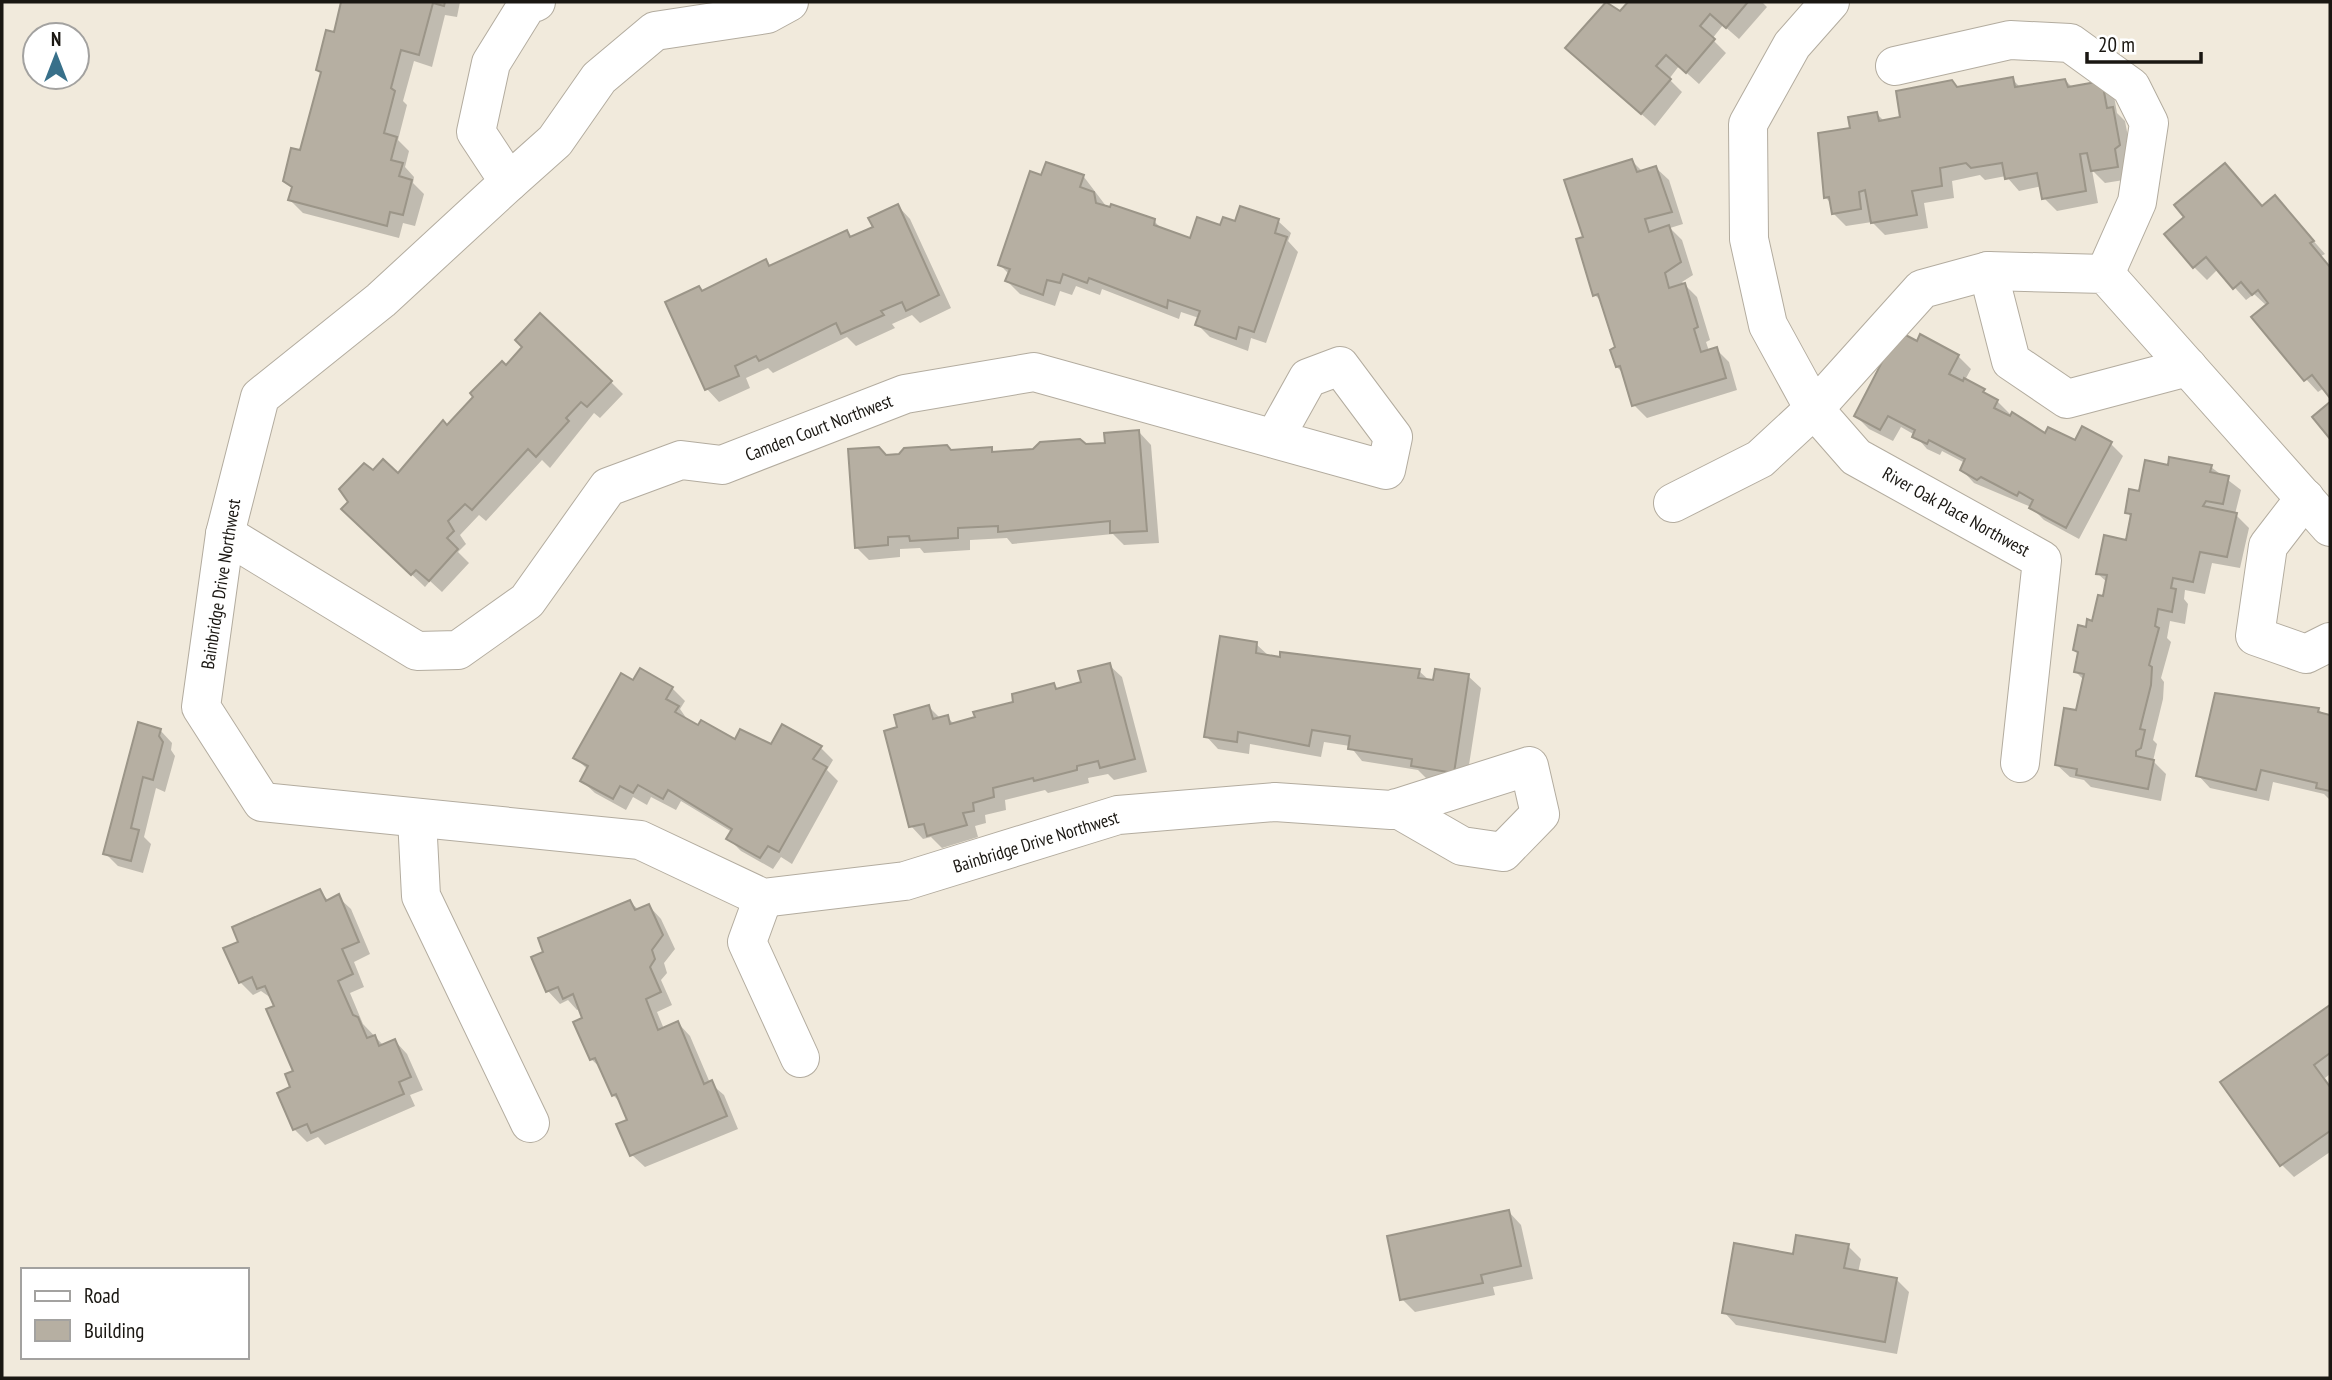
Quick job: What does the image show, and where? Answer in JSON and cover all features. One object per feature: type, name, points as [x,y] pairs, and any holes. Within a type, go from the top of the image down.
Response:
[{"type":"street","points":[[509,182],[476,132],[491,63],[527,5],[536,2]]},
{"type":"street","name":"Bainbridge Drive Northwest","points":[[789,2],[767,14],[656,31],[599,78],[555,141],[380,300],[260,397],[226,534],[201,707],[262,802],[640,841],[763,898],[905,881],[1118,815],[1275,802],[1396,808]]},
{"type":"street","name":"River Oak Place Northwest","points":[[1830,2],[1792,45],[1748,124],[1749,239],[1768,325],[1814,409],[1856,457],[2042,560],[2020,763]]},
{"type":"street","points":[[1895,66],[2010,40],[2070,43],[2131,87],[2149,123],[2137,202],[2105,274]]},
{"type":"street","points":[[1988,271],[2011,361],[2067,400],[2188,368]]},
{"type":"street","points":[[1673,503],[1760,459],[1814,409],[1922,289],[1988,271],[2105,274],[2330,527]]},
{"type":"street","name":"Camden Court Northwest","points":[[226,534],[417,651],[457,649],[527,601],[608,487],[681,460],[722,465],[905,394],[1034,373],[1273,439],[1386,470],[1394,437],[1339,366],[1308,377],[1273,439]]},
{"type":"street","points":[[2305,498],[2268,546],[2255,636],[2306,654],[2330,642]]},
{"type":"street","points":[[417,818],[421,896],[530,1122]]},
{"type":"street","points":[[763,898],[747,942],[800,1058]]},
{"type":"building","points":[[341,2],[445,2],[444,6],[433,3],[419,55],[401,50],[391,88],[395,91],[384,133],[397,137],[391,160],[403,163],[399,176],[412,180],[403,215],[390,212],[387,226],[288,200],[292,187],[283,181],[291,148],[300,150],[321,72],[316,70],[326,30],[334,32]]},
{"type":"building","points":[[1606,2],[1620,11],[1628,2],[1748,2],[1726,28],[1710,14],[1700,26],[1715,39],[1686,73],[1666,55],[1656,66],[1671,79],[1641,114],[1565,48]]},
{"type":"building","points":[[2013,77],[2015,87],[2065,79],[2068,87],[2102,81],[2107,108],[2113,107],[2120,145],[2115,149],[2118,167],[2091,171],[2087,153],[2080,154],[2086,191],[2042,199],[2037,173],[2005,179],[2002,163],[1971,168],[1966,163],[1940,168],[1942,186],[1912,191],[1917,215],[1871,223],[1865,190],[1859,192],[1861,209],[1832,214],[1829,197],[1824,198],[1818,133],[1850,128],[1848,117],[1877,112],[1879,121],[1900,117],[1896,91],[1952,80],[1957,87]]},
{"type":"building","points":[[1632,159],[1637,172],[1656,166],[1672,212],[1645,219],[1649,232],[1669,225],[1681,262],[1665,273],[1669,288],[1685,283],[1698,327],[1694,329],[1701,352],[1717,347],[1726,378],[1632,406],[1620,366],[1616,367],[1610,350],[1615,347],[1598,294],[1593,296],[1576,239],[1583,237],[1564,180]]},
{"type":"building","points":[[1046,162],[1084,175],[1080,187],[1094,192],[1096,203],[1110,207],[1111,204],[1155,219],[1154,225],[1190,238],[1197,217],[1220,225],[1223,217],[1235,221],[1240,206],[1279,219],[1275,233],[1287,237],[1254,332],[1239,327],[1236,339],[1195,325],[1200,311],[1168,300],[1167,308],[1089,278],[1087,283],[1063,274],[1060,283],[1047,280],[1043,295],[1005,281],[1010,269],[998,265],[1030,171],[1041,175]]},
{"type":"building","points":[[2225,163],[2262,206],[2275,195],[2314,241],[2310,243],[2330,267],[2330,398],[2312,375],[2304,381],[2251,317],[2268,303],[2258,290],[2252,295],[2241,282],[2233,289],[2206,257],[2193,268],[2164,234],[2184,217],[2174,205]]},
{"type":"building","points":[[898,204],[939,295],[906,311],[902,302],[881,311],[884,315],[841,334],[836,323],[759,361],[756,356],[735,366],[739,376],[705,390],[665,302],[699,286],[702,291],[766,259],[769,266],[847,230],[850,237],[873,227],[868,218]]},
{"type":"building","points":[[540,313],[612,381],[587,407],[581,402],[566,418],[569,421],[536,457],[528,449],[472,510],[465,504],[448,521],[454,531],[447,538],[458,549],[429,581],[416,570],[411,575],[341,509],[348,502],[339,489],[364,463],[373,470],[383,459],[398,473],[443,420],[447,425],[473,397],[470,393],[502,361],[506,365],[522,347],[515,340]]},
{"type":"building","points":[[1898,331],[1917,341],[1920,334],[1959,355],[1949,374],[1985,389],[1983,392],[1998,400],[1994,408],[2010,416],[2012,412],[2045,433],[2048,427],[2075,440],[2082,426],[2112,442],[2066,528],[2029,508],[2033,500],[2019,492],[2017,496],[1981,477],[1977,480],[1960,470],[1965,459],[1929,440],[1927,444],[1912,437],[1915,430],[1888,416],[1880,430],[1854,416]]},
{"type":"building","points":[[2330,402],[2330,439],[2312,417]]},
{"type":"building","points":[[1139,430],[1147,531],[1110,533],[1110,521],[998,532],[998,526],[958,528],[958,538],[910,541],[909,536],[888,537],[888,545],[855,548],[848,449],[879,447],[886,455],[899,454],[904,448],[947,445],[951,450],[992,447],[992,452],[1033,449],[1040,442],[1080,439],[1086,444],[1105,443],[1104,433]]},
{"type":"building","points":[[2169,457],[2212,465],[2210,472],[2229,476],[2223,504],[2206,501],[2203,506],[2237,513],[2227,557],[2200,552],[2193,582],[2173,578],[2171,588],[2176,589],[2172,612],[2158,609],[2155,626],[2159,628],[2149,665],[2152,667],[2151,685],[2140,729],[2145,730],[2141,748],[2136,751],[2136,756],[2154,760],[2148,789],[2076,775],[2077,769],[2055,765],[2064,708],[2076,710],[2084,674],[2074,672],[2078,652],[2073,650],[2078,625],[2086,627],[2087,619],[2092,621],[2098,595],[2103,596],[2107,575],[2096,574],[2104,535],[2126,540],[2131,514],[2125,513],[2129,489],[2139,491],[2145,460],[2168,465]]},
{"type":"building","points":[[1220,636],[1257,642],[1256,653],[1280,657],[1280,652],[1420,669],[1418,678],[1433,680],[1435,669],[1469,674],[1454,773],[1411,766],[1412,759],[1348,749],[1350,736],[1312,730],[1309,746],[1238,732],[1237,742],[1204,737]]},
{"type":"building","points":[[1110,663],[1135,759],[1100,768],[1098,761],[1077,766],[1077,770],[993,788],[994,797],[973,803],[974,811],[963,813],[967,825],[927,836],[924,824],[909,827],[884,731],[897,727],[894,715],[929,705],[933,719],[948,715],[950,724],[975,717],[973,712],[1013,702],[1012,694],[1054,683],[1056,689],[1081,682],[1078,671]]},
{"type":"building","points":[[640,668],[673,687],[666,699],[679,706],[675,712],[698,725],[701,720],[735,739],[740,729],[771,744],[782,724],[822,746],[813,759],[827,767],[779,852],[768,846],[760,858],[726,839],[732,829],[668,790],[663,799],[638,785],[633,793],[620,786],[613,799],[580,781],[588,766],[573,758],[621,673],[633,680]]},
{"type":"building","points":[[2215,693],[2319,708],[2318,712],[2330,715],[2330,791],[2316,788],[2317,783],[2261,770],[2256,790],[2196,776]]},
{"type":"building","points":[[138,722],[161,729],[159,736],[163,742],[153,780],[143,777],[131,828],[139,830],[131,861],[103,854]]},
{"type":"building","points":[[320,889],[326,901],[339,894],[359,942],[342,949],[353,974],[338,981],[353,1015],[358,1017],[367,1038],[375,1035],[379,1046],[395,1039],[411,1077],[399,1082],[404,1094],[311,1133],[307,1124],[293,1130],[277,1093],[290,1087],[285,1074],[293,1071],[266,1009],[274,1006],[265,986],[257,989],[252,977],[239,983],[223,948],[238,942],[232,927]]},
{"type":"building","points":[[630,900],[635,910],[649,904],[663,935],[652,950],[655,959],[650,967],[661,992],[646,999],[658,1030],[678,1021],[704,1084],[712,1080],[727,1116],[630,1156],[616,1124],[627,1120],[616,1094],[612,1096],[595,1058],[590,1060],[573,1022],[582,1018],[573,994],[563,999],[558,987],[546,992],[531,957],[543,952],[538,938]]},
{"type":"building","points":[[2330,1005],[2330,1053],[2314,1065],[2330,1087],[2330,1131],[2280,1166],[2220,1082]]},
{"type":"building","points":[[1509,1210],[1521,1266],[1481,1275],[1483,1283],[1400,1300],[1387,1236]]},
{"type":"building","points":[[1796,1235],[1849,1244],[1844,1268],[1897,1278],[1885,1342],[1722,1313],[1734,1243],[1793,1254]]}]
